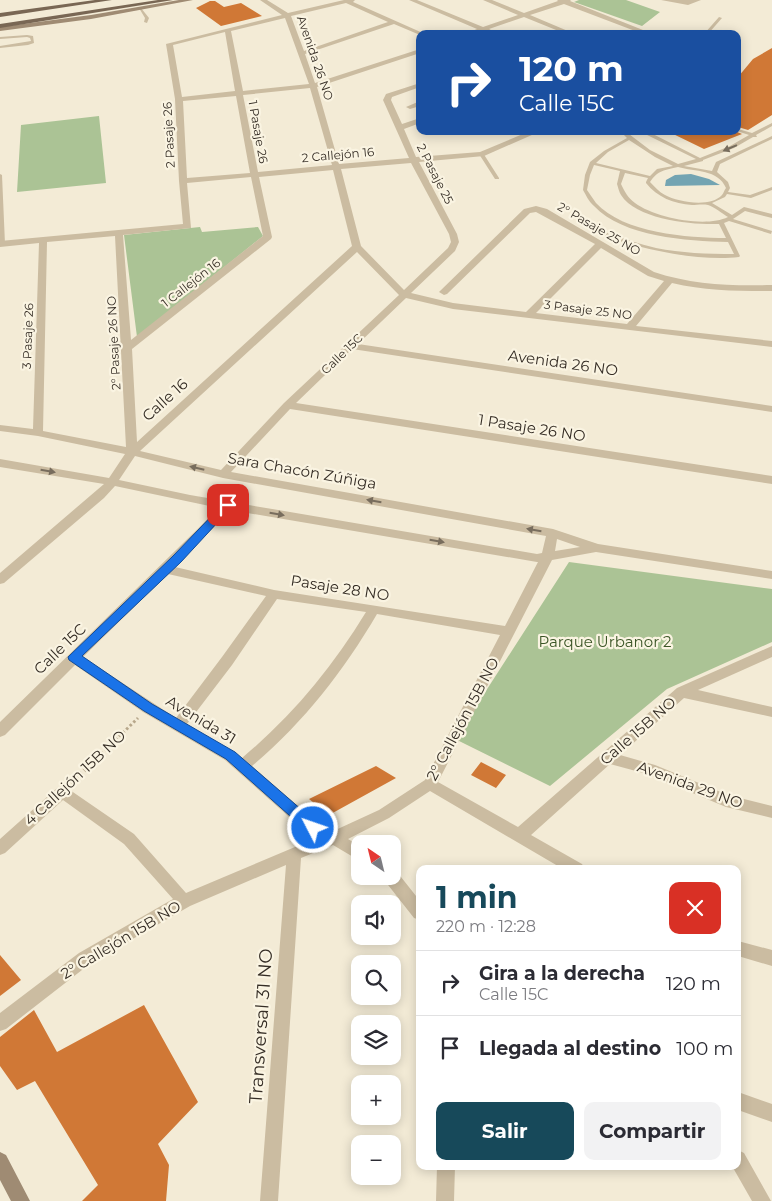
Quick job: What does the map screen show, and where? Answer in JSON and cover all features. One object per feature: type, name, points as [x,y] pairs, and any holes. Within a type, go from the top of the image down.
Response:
[{"type":"main road","points":[[0,15],[109,0]]},
{"type":"main road","points":[[0,27],[170,0]]},
{"type":"main road","points":[[0,27],[140,9],[190,0]]},
{"type":"main road","points":[[0,1161],[21,1201]]},
{"type":"street","name":"Avenida 26 NO","points":[[263,0],[288,16],[303,54],[357,248]]},
{"type":"street","points":[[412,0],[487,30]]},
{"type":"street","points":[[486,0],[562,30]]},
{"type":"street","points":[[478,30],[564,0],[640,30]]},
{"type":"street","points":[[664,0],[688,3],[698,0]]},
{"type":"street","points":[[228,30],[349,1],[416,31]]},
{"type":"street","points":[[303,54],[394,22]]},
{"type":"street","name":"2 Pasaje 26","points":[[119,233],[185,227],[188,225],[183,181],[179,99],[169,44],[228,30]]},
{"type":"street","name":"1 Pasaje 26","points":[[228,30],[254,174],[268,237]]},
{"type":"street","points":[[179,99],[313,86],[416,52]]},
{"type":"street","name":"2 Pasaje 25","points":[[416,86],[389,96],[388,100],[414,161],[453,234]]},
{"type":"street","points":[[410,106],[416,104]]},
{"type":"street","points":[[399,128],[416,122]]},
{"type":"street","name":"2 Callejón 16","points":[[183,181],[480,154],[528,135]]},
{"type":"street","name":"2° Pasaje 25 NO","points":[[444,292],[531,209],[544,211],[651,274],[669,281],[701,287],[772,288]]},
{"type":"street","points":[[1,244],[119,233]]},
{"type":"street","name":"2° Pasaje 26 NO","points":[[119,233],[132,452]]},
{"type":"street","name":"Calle 15C","points":[[223,474],[288,405],[452,249],[455,242],[453,234]]},
{"type":"street","name":"1 Callejón 16","points":[[127,348],[268,237]]},
{"type":"street","name":"3 Pasaje 26","points":[[38,434],[43,240]]},
{"type":"street","points":[[529,316],[600,244]]},
{"type":"street","points":[[357,248],[403,294]]},
{"type":"street","name":"Calle 16","points":[[0,580],[100,495],[112,482],[132,452],[357,248]]},
{"type":"street","points":[[629,328],[669,281]]},
{"type":"street","name":"3 Pasaje 25 NO","points":[[403,294],[453,306],[772,344]]},
{"type":"street","name":"Avenida 26 NO","points":[[350,346],[772,409]]},
{"type":"street","name":"1 Pasaje 26 NO","points":[[288,405],[772,480]]},
{"type":"street","name":"Sara Chacón Zúñiga","points":[[0,428],[132,452],[223,474],[553,533],[598,548],[772,575]]},
{"type":"street","name":"Sara Chacón Zúñiga","points":[[0,463],[112,482],[228,505],[537,558],[598,548]]},
{"type":"street","name":"Calle 15C","points":[[0,731],[166,569],[228,505]]},
{"type":"street","name":"2° Callejón 15B NO","points":[[0,1023],[85,958],[184,901],[384,814],[430,784],[547,557],[553,533]]},
{"type":"street","name":"Pasaje 28 NO","points":[[166,569],[274,594],[510,632]]},
{"type":"street","points":[[178,725],[274,594]]},
{"type":"street","points":[[242,766],[294,721],[338,667],[374,609]]},
{"type":"street","name":"Calle 15B NO","points":[[520,835],[607,756],[682,692],[772,652]]},
{"type":"street","name":"Avenida 31","points":[[74,657],[148,708],[230,756],[330,839]]},
{"type":"street","points":[[682,692],[772,712]]},
{"type":"street","name":"Avenida 29 NO","points":[[607,756],[650,769],[726,801],[772,812]]},
{"type":"street","points":[[430,784],[570,865]]},
{"type":"street","points":[[62,792],[128,839],[184,901]]},
{"type":"street","name":"4 Callejón 15B NO","points":[[0,848],[62,792]]},
{"type":"street","points":[[330,839],[351,850]]},
{"type":"street","name":"Transversal 31 NO","points":[[269,1201],[294,854]]},
{"type":"street","points":[[398,885],[416,908]]},
{"type":"street","points":[[741,949],[772,958]]},
{"type":"street","points":[[741,1102],[772,1113]]},
{"type":"street","points":[[741,1164],[762,1201]]},
{"type":"street","points":[[445,1201],[446,1170]]},
{"type":"lane","points":[[140,9],[147,18],[146,22]]},
{"type":"lane","points":[[710,30],[720,18]]},
{"type":"lane","points":[[0,38],[27,36],[32,37],[33,42],[0,47]]},
{"type":"lane","points":[[772,124],[755,136],[701,160],[659,170],[649,178],[648,182],[650,187],[665,197],[687,203],[718,201],[727,193],[728,188],[714,172],[718,164],[772,137]]},
{"type":"lane","points":[[741,131],[755,136]]},
{"type":"lane","points":[[625,135],[628,139],[678,166],[702,169],[717,175]]},
{"type":"lane","points":[[652,135],[701,160]]},
{"type":"lane","points":[[628,139],[613,147],[592,164],[588,172],[585,190],[590,198],[606,212],[629,225],[658,234],[701,240],[729,240]]},
{"type":"lane","points":[[480,154],[498,178]]},
{"type":"lane","points":[[592,164],[649,178]]},
{"type":"lane","points":[[623,171],[620,188],[627,200],[638,207],[678,220],[721,222],[744,209],[772,216]]},
{"type":"lane","points":[[0,175],[1,244]]},
{"type":"lane","points":[[727,193],[751,197],[772,188]]},
{"type":"lane","points":[[708,203],[730,218],[771,232]]},
{"type":"lane","points":[[607,235],[635,245],[679,254],[737,256],[721,222]]},
{"type":"path","name":"4 Callejón 15B NO","points":[[62,792],[148,708]]},
{"type":"green space","points":[[579,0],[626,0],[660,12],[642,26],[574,2]]},
{"type":"green space","points":[[99,116],[106,183],[17,192],[21,125]]},
{"type":"green space","points":[[200,227],[202,232],[258,227],[263,236],[137,337],[124,235]]},
{"type":"green space","name":"Parque Urbanor 2","points":[[569,562],[772,589],[772,642],[667,689],[550,786],[455,739]]},
{"type":"water","points":[[691,174],[709,179],[720,185],[665,186],[666,180],[675,175]]},
{"type":"building","points":[[210,1],[215,1],[224,7],[241,3],[262,16],[221,26],[196,8]]},
{"type":"building","points":[[772,48],[772,115],[748,130],[741,128],[741,73],[753,59]]},
{"type":"building","points":[[675,135],[739,135],[704,149]]},
{"type":"building","points":[[481,762],[506,775],[496,788],[471,775]]},
{"type":"building","points":[[376,766],[396,778],[329,815],[309,799]]},
{"type":"building","points":[[0,955],[21,980],[0,996]]},
{"type":"building","points":[[144,1005],[198,1102],[158,1144],[169,1165],[166,1201],[82,1201],[98,1185],[35,1081],[17,1090],[0,1066],[0,1037],[34,1010],[57,1052]]},
{"type":"route","points":[[228,505],[177,559],[74,657],[148,708],[230,756],[313,828]]}]
